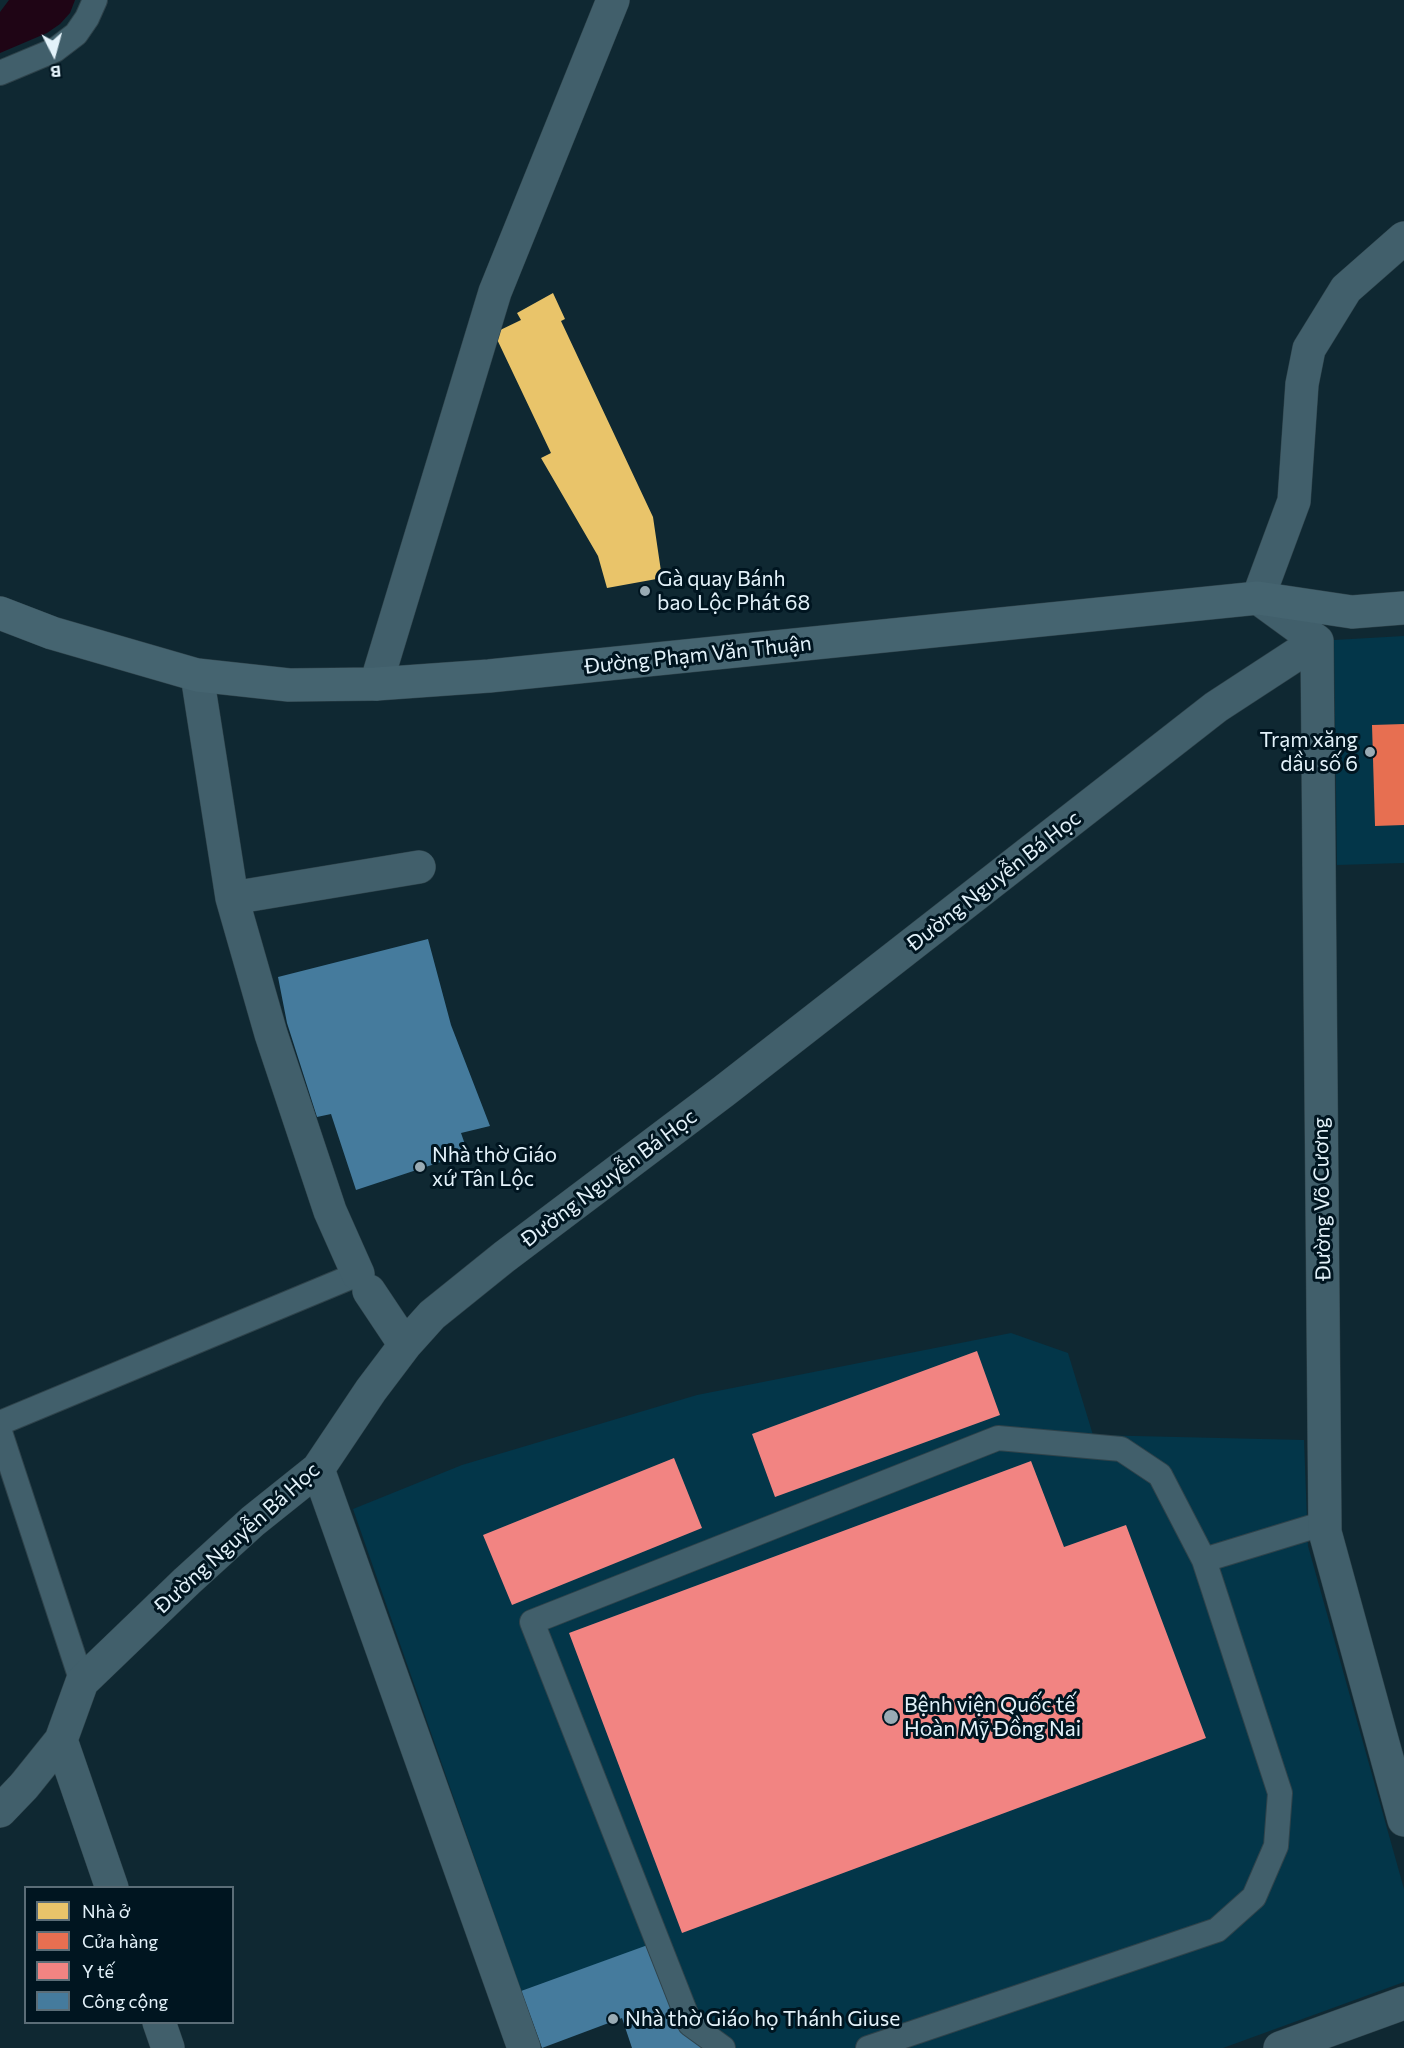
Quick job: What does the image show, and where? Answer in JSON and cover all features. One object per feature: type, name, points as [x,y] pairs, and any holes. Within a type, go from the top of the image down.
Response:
[{"type":"main road","name":"Đường Phạm Văn Thuận","points":[[0,613],[52,633],[197,675],[289,685],[376,684],[489,676],[1258,597],[1352,612],[1404,608]]},
{"type":"street","points":[[376,684],[495,291],[613,0]]},
{"type":"street","points":[[1317,640],[1258,597],[1294,501],[1302,384],[1309,350],[1346,289],[1404,238]]},
{"type":"street","name":"Đường Nguyễn Bá Học","points":[[0,1810],[24,1786],[61,1740],[82,1682],[253,1521],[318,1469],[370,1390],[432,1315],[504,1257],[724,1091],[1216,707],[1317,640]]},
{"type":"street","name":"Đường Võ Cương","points":[[1317,640],[1325,1532],[1404,1820]]},
{"type":"street","points":[[197,675],[232,898],[271,1034],[330,1212],[364,1283],[405,1345]]},
{"type":"street","points":[[232,898],[419,867]]},
{"type":"street","points":[[318,1469],[524,2048]]},
{"type":"street","points":[[61,1740],[112,1886]]},
{"type":"street","points":[[1280,2048],[1404,2003]]},
{"type":"street","points":[[160,2024],[168,2048]]},
{"type":"lane","points":[[0,73],[55,50],[76,34],[87,18],[94,0]]},
{"type":"lane","points":[[0,1423],[364,1283]]},
{"type":"lane","points":[[0,1432],[82,1682]]},
{"type":"lane","points":[[723,2048],[690,2024],[532,1622],[998,1438],[1121,1449],[1160,1474],[1204,1560],[1280,1793],[1276,1846],[1254,1897],[1217,1930],[868,2048]]},
{"type":"lane","points":[[1204,1560],[1325,1523]]},
{"type":"shaded area","points":[[9,0],[75,0],[70,13],[60,24],[47,33],[0,53],[0,12]]},
{"type":"shaded area","name":"Trạm xăng dầu số 6","points":[[1404,636],[1404,863],[1337,865],[1334,640]]},
{"type":"shaded area","name":"Bệnh viện Quốc tế Hoàn Mỹ Đồng Nai","points":[[1011,1333],[1068,1353],[1093,1435],[1304,1440],[1308,1546],[1404,1889],[1404,1982],[1223,2048],[706,2048],[667,1939],[521,1991],[353,1509],[462,1465],[697,1395]]},
{"type":"building: Nhà ở","points":[[553,293],[565,319],[561,321],[653,517],[662,578],[607,588],[598,556],[541,458],[551,453],[494,333],[521,320],[517,313]]},
{"type":"building: Cửa hàng","points":[[1404,724],[1404,825],[1375,826],[1372,725]]},
{"type":"building: Y tế","points":[[977,1351],[1000,1415],[775,1497],[752,1434]]},
{"type":"building: Y tế","points":[[674,1458],[702,1528],[512,1605],[483,1535]]},
{"type":"building: Y tế","points":[[1031,1461],[1064,1547],[1126,1525],[1206,1738],[682,1933],[569,1633]]},
{"type":"building: Công cộng","name":"Nhà thờ Giáo xứ Tân Lộc","points":[[428,939],[451,1025],[490,1126],[461,1133],[468,1153],[356,1190],[331,1114],[317,1117],[287,1023],[278,977]]},
{"type":"building: Công cộng","name":"Nhà thờ Giáo họ Thánh Giuse","points":[[667,1938],[706,2048],[632,2048],[622,2018],[542,2048],[521,1991]]},
{"type":"place","name":"Gà quay Bánh bao Lộc Phát 68","points":[[645,591]]},
{"type":"place","name":"Trạm xăng dầu số 6","points":[[1370,752]]},
{"type":"place","name":"Nhà thờ Giáo xứ Tân Lộc","points":[[420,1167]]},
{"type":"place","name":"Bệnh viện Quốc tế Hoàn Mỹ Đồng Nai","points":[[891,1717]]},
{"type":"place","name":"Nhà thờ Giáo họ Thánh Giuse","points":[[613,2019]]}]
